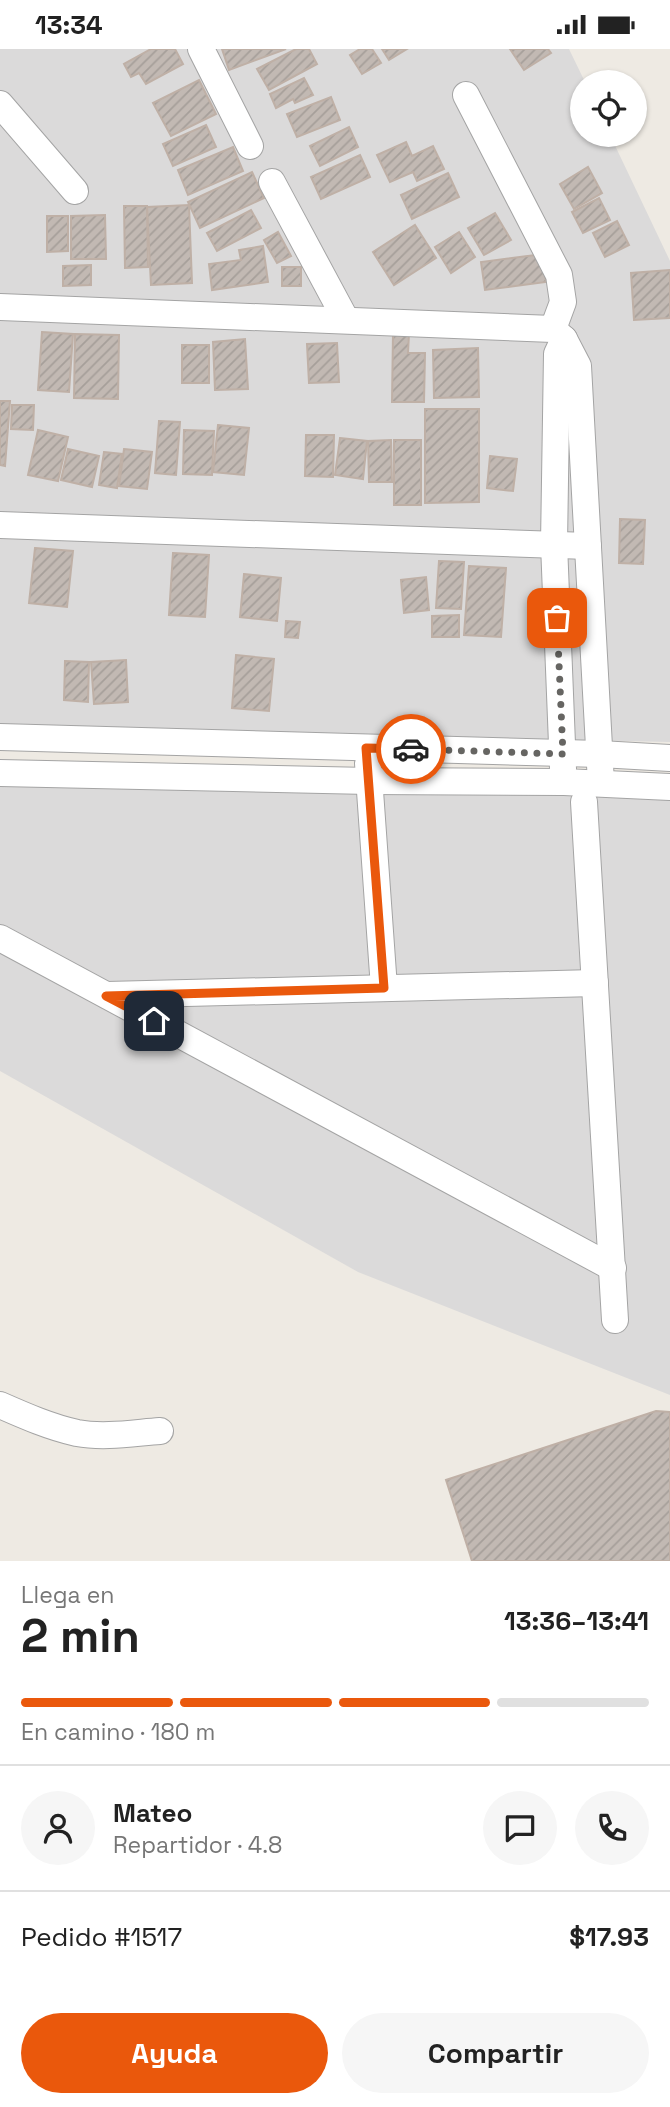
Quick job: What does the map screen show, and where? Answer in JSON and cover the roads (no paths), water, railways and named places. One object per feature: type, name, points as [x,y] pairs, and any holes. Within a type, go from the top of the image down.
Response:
[{"type":"street","points":[[201,49],[250,146]]},
{"type":"street","points":[[466,95],[559,275],[563,302],[556,354],[554,544],[564,782]]},
{"type":"street","points":[[0,104],[75,191]]},
{"type":"street","points":[[272,182],[346,320]]},
{"type":"street","points":[[0,307],[346,320],[559,334]]},
{"type":"street","points":[[559,334],[578,366],[589,546],[600,754],[592,793],[595,983],[615,1320]]},
{"type":"street","points":[[0,525],[589,546]]},
{"type":"street","points":[[0,737],[670,758]]},
{"type":"street","points":[[366,748],[384,988]]},
{"type":"street","points":[[0,772],[369,781],[564,782],[592,793],[670,787]]},
{"type":"street","points":[[0,938],[613,1268]]},
{"type":"street","points":[[106,996],[595,983]]},
{"type":"street","points":[[0,1405],[40,1422],[79,1433],[160,1431]]}]
